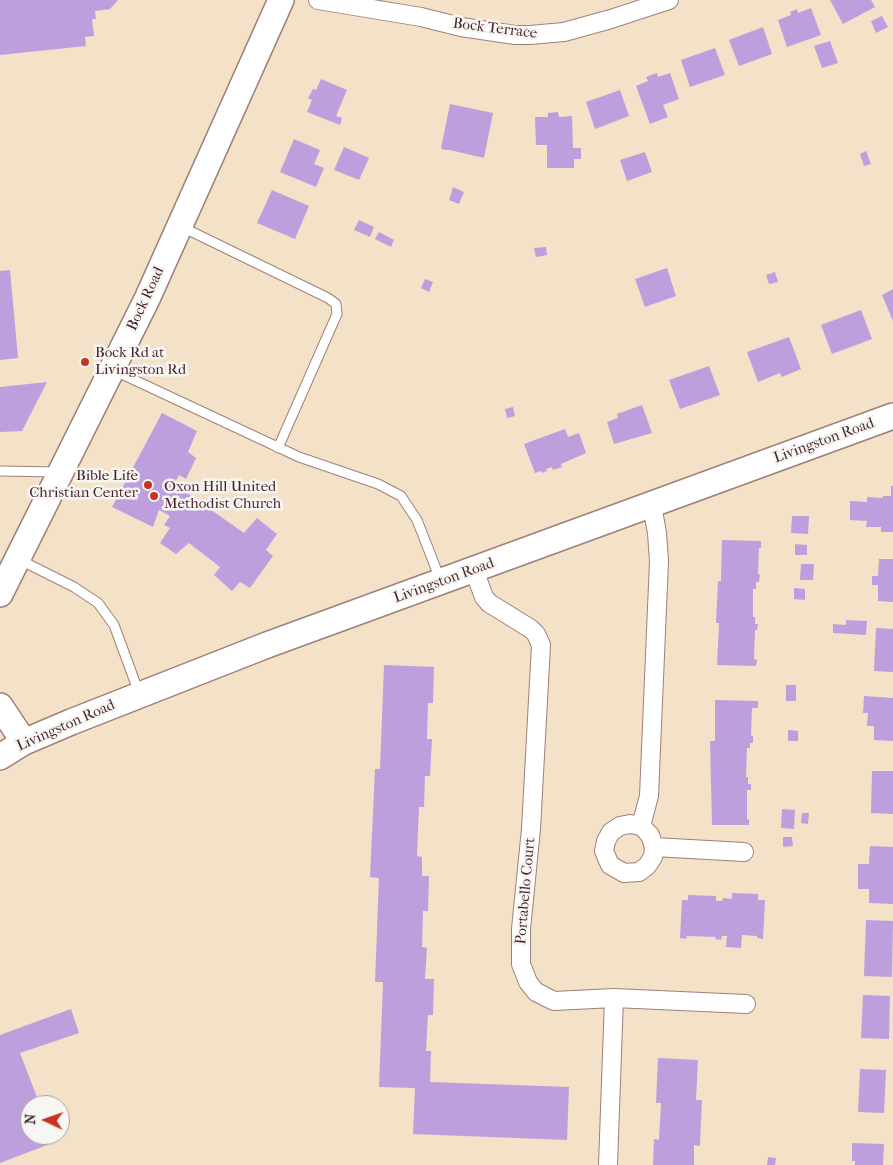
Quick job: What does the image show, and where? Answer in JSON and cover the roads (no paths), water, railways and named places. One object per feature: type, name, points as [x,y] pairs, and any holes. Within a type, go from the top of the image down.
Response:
[{"type":"main road","name":"Bock Road","points":[[0,594],[147,299],[281,0]]},
{"type":"main road","name":"Livingston Road","points":[[0,758],[24,742],[140,694],[267,645],[893,416]]},
{"type":"main road","points":[[0,706],[24,742]]},
{"type":"street","name":"Bock Terrace","points":[[318,0],[421,17],[461,26],[530,36],[564,32],[668,0]]},
{"type":"street","points":[[641,826],[649,796],[659,561],[652,505]]},
{"type":"street","name":"Portabello Court","points":[[474,570],[484,597],[489,603],[531,629],[536,634],[541,645],[531,830],[521,929],[520,955],[528,982],[536,992],[554,1001],[614,998],[746,1004]]},
{"type":"street","points":[[625,825],[641,826],[650,835],[654,847],[653,857],[647,866],[639,872],[624,873],[610,865],[604,851],[606,841],[611,832],[625,825]]},
{"type":"street","points":[[654,847],[744,852]]},
{"type":"street","points":[[608,1165],[614,998]]},
{"type":"lane","points":[[180,225],[328,298],[336,304],[338,314],[278,448]]},
{"type":"lane","points":[[113,370],[278,448],[378,484],[401,496],[417,520],[441,582]]},
{"type":"lane","points":[[0,471],[60,472]]},
{"type":"lane","points":[[17,559],[74,587],[98,603],[114,625],[140,694]]},
{"type":"place","name":"Bock Rd at Livingston Rd","points":[[85,362]]},
{"type":"place","name":"Bible Life Christian Center","points":[[148,485]]},
{"type":"place","name":"Oxon Hill United Methodist Church","points":[[154,496]]}]
